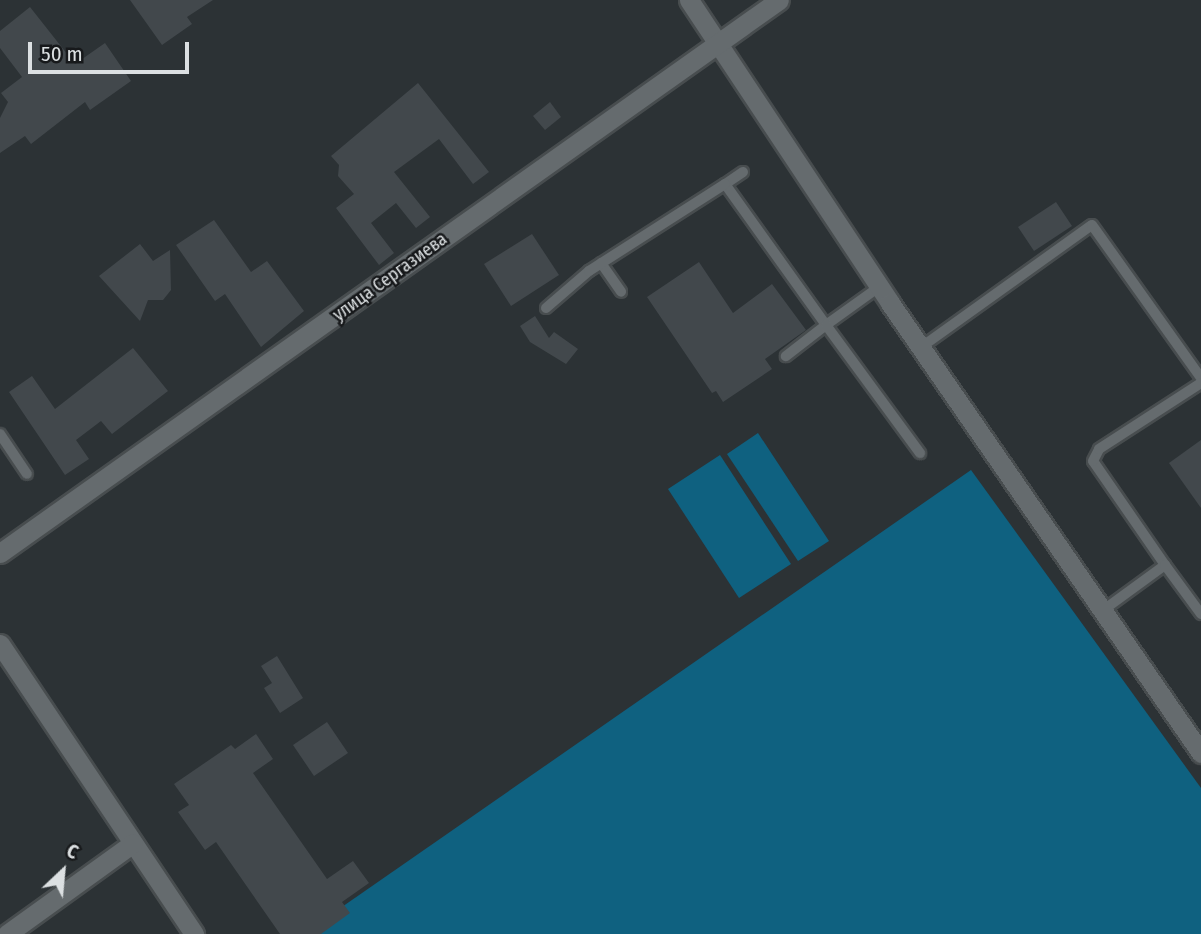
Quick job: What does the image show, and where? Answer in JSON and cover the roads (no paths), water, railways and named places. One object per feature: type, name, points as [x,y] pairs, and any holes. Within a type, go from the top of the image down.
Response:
[{"type":"street","points":[[689,0],[920,348],[1201,753]]},
{"type":"street","name":"улица Сергазиева","points":[[0,553],[714,41],[779,0]]},
{"type":"street","points":[[0,644],[194,934]]},
{"type":"street","points":[[7,934],[133,843]]},
{"type":"lane","points":[[546,307],[601,263],[743,172]]},
{"type":"lane","points":[[724,184],[920,453]]},
{"type":"lane","points":[[920,348],[1092,225],[1197,362],[1201,380],[1100,449],[1093,461],[1201,614]]},
{"type":"lane","points":[[601,263],[621,292]]},
{"type":"lane","points":[[786,356],[879,287]]},
{"type":"lane","points":[[0,434],[27,474]]},
{"type":"lane","points":[[1102,611],[1165,565]]}]
